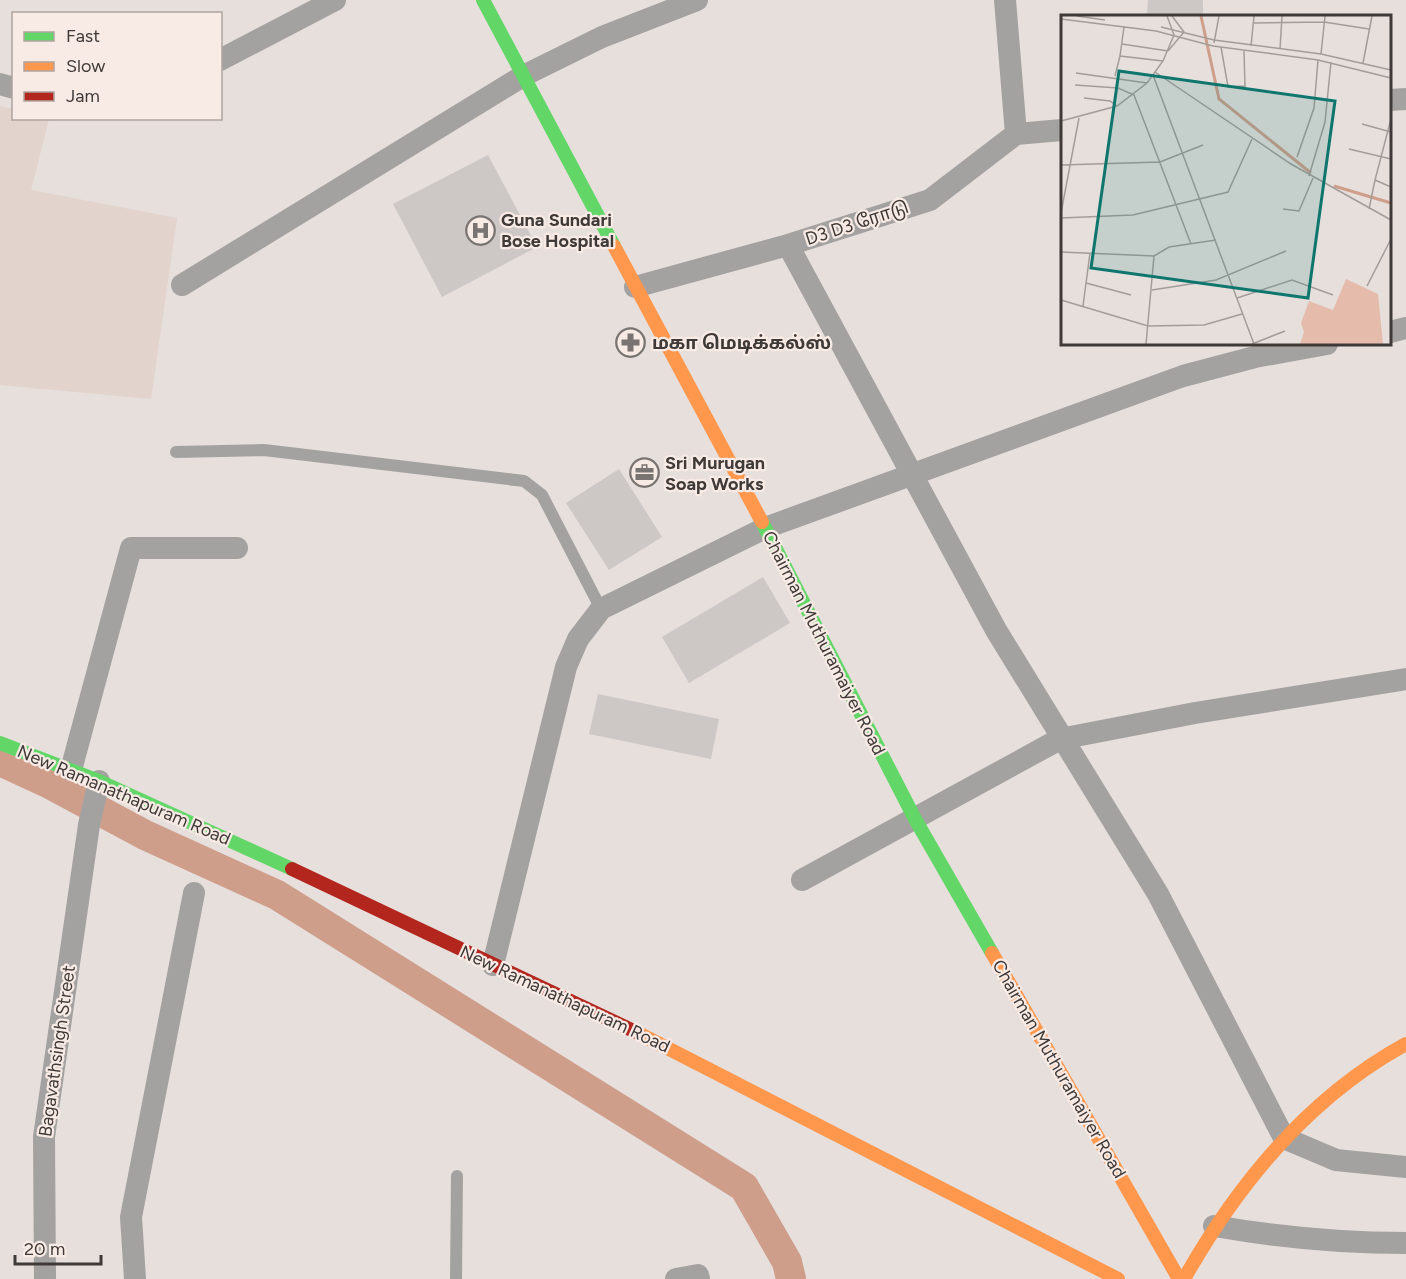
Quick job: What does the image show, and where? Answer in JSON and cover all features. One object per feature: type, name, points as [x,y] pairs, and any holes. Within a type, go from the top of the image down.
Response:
[{"type":"main road","name":"Chairman Muthuramaiyer Road","points":[[483,0],[765,528],[915,819],[1179,1279]]},
{"type":"main road","name":"New Ramanathapuram Road","points":[[0,743],[71,770],[97,788],[227,838],[690,1058],[1118,1279]]},
{"type":"main road","points":[[1184,1279],[1214,1226],[1284,1138],[1306,1117],[1386,1055],[1406,1044]]},
{"type":"street","points":[[222,59],[335,0]]},
{"type":"street","points":[[182,285],[523,76],[602,37],[696,0]]},
{"type":"street","points":[[1005,0],[1016,134],[1061,130]]},
{"type":"street","points":[[1391,100],[1406,99]]},
{"type":"street","name":"D3 D3 ரோடு","points":[[635,287],[788,245],[930,200],[1016,134]]},
{"type":"street","points":[[788,245],[996,630],[1060,739],[1158,894],[1284,1138],[1336,1160],[1406,1167]]},
{"type":"street","points":[[1391,332],[1406,328]]},
{"type":"street","points":[[493,965],[566,667],[578,639],[601,609],[765,528],[1183,376],[1255,357],[1321,345]]},
{"type":"street","points":[[71,770],[131,548],[237,548]]},
{"type":"street","points":[[802,880],[1060,739],[1195,713],[1406,679]]},
{"type":"street","name":"Bagavathsingh Street","points":[[45,1279],[44,1137],[89,825],[97,788]]},
{"type":"street","points":[[135,1279],[131,1218],[194,893]]},
{"type":"street","points":[[1386,1055],[1406,1066]]},
{"type":"street","points":[[1214,1226],[1276,1237],[1350,1243],[1406,1243]]},
{"type":"street","points":[[676,1279],[698,1275],[699,1279]]},
{"type":"lane","points":[[176,452],[264,450],[524,481],[542,495],[601,609]]},
{"type":"lane","points":[[456,1279],[457,1176]]},
{"type":"shaded area","points":[[0,106],[12,109],[12,120],[49,120],[31,190],[177,218],[151,399],[0,385]]},
{"type":"building","points":[[1148,0],[1203,0],[1203,15],[1147,15]]},
{"type":"building","points":[[488,155],[537,247],[442,297],[393,204]]},
{"type":"building","points":[[619,469],[662,537],[609,570],[566,503]]},
{"type":"building","points":[[763,577],[790,623],[689,683],[662,637]]},
{"type":"building","points":[[598,694],[719,719],[711,759],[589,734]]},
{"type":"waterway","points":[[0,761],[48,783],[145,835],[277,895],[744,1187],[787,1262],[791,1279]]},
{"type":"traffic: fast","points":[[483,0],[614,246]]},
{"type":"traffic: fast","points":[[762,522],[915,819],[992,953]]},
{"type":"traffic: fast","points":[[0,743],[99,781],[292,869]]},
{"type":"traffic: slow","points":[[614,246],[762,522]]},
{"type":"traffic: slow","points":[[992,953],[1179,1279]]},
{"type":"traffic: slow","points":[[638,1033],[1118,1279]]},
{"type":"traffic: slow","points":[[1184,1279],[1227,1210],[1278,1146],[1338,1090],[1371,1065],[1406,1044]]},
{"type":"traffic: jam","points":[[292,869],[638,1033]]},
{"type":"place","name":"Guna Sundari Bose Hospital","points":[[480,230]]},
{"type":"place","name":"மகா மெடிக்கல்ஸ்","points":[[631,343]]},
{"type":"place","name":"Sri Murugan Soap Works","points":[[644,473]]}]
